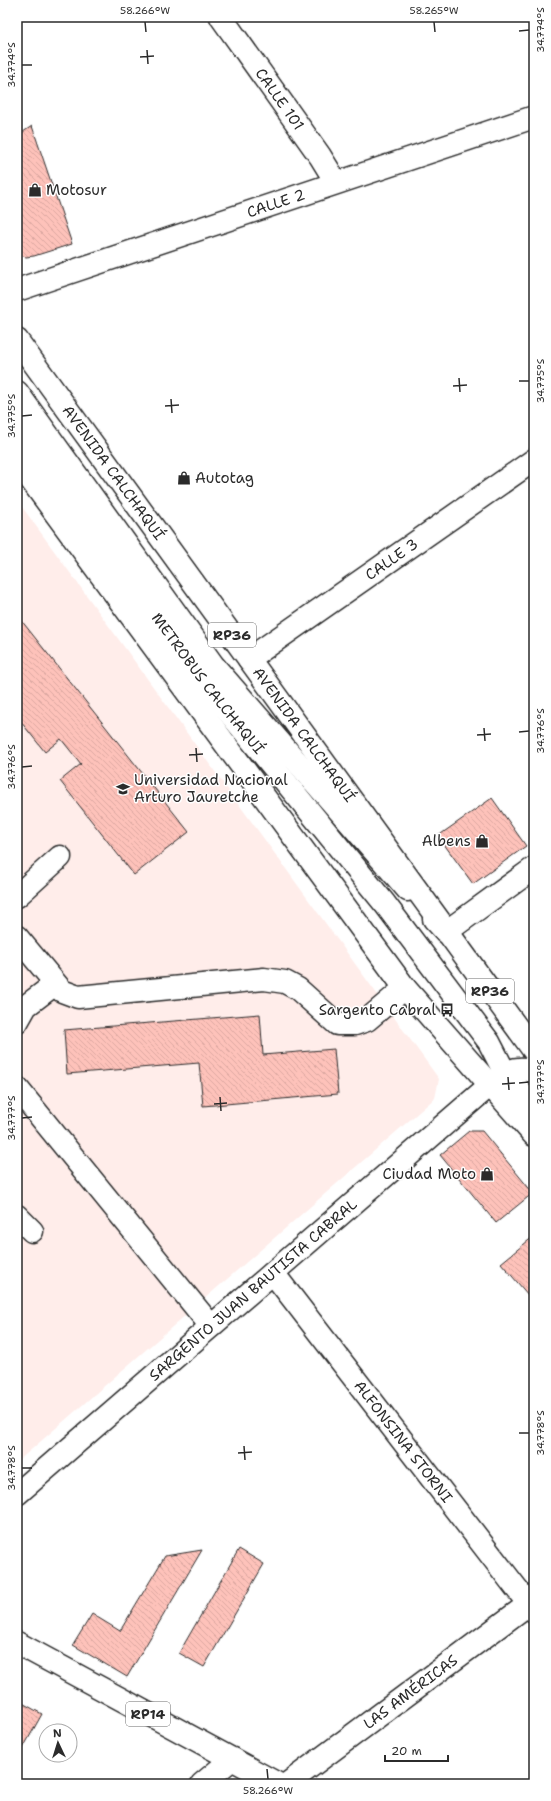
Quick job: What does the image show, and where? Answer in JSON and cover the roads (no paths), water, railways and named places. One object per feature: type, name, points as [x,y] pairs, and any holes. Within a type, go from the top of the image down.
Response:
[{"type":"street","name":"CALLE 101","points":[[221,17],[336,182]]},
{"type":"street","name":"CALLE 2","points":[[17,290],[534,117]]},
{"type":"street","name":"AVENIDA CALCHAQUÍ","points":[[17,340],[534,1051]]},
{"type":"street","name":"METROBUS CALCHAQUÍ","points":[[17,392],[213,665],[381,861],[446,932]]},
{"type":"street","name":"METROBUS CALCHAQUÍ","points":[[17,428],[209,688],[385,904],[488,1042],[497,1079],[534,1107]]},
{"type":"street","name":"CALLE 3","points":[[249,659],[534,460]]},
{"type":"street","points":[[17,461],[405,988],[497,1079],[534,1135]]},
{"type":"street","points":[[17,896],[60,857]]},
{"type":"street","points":[[446,932],[534,868]]},
{"type":"street","points":[[17,937],[62,991],[78,997],[264,978],[285,982],[298,990],[337,1024],[355,1024],[368,1020],[405,988]]},
{"type":"street","points":[[17,1022],[26,1006],[55,984]]},
{"type":"street","points":[[497,1079],[520,1068],[534,1072]]},
{"type":"street","name":"SARGENTO JUAN BAUTISTA CABRAL","points":[[17,1494],[497,1079]]},
{"type":"street","points":[[17,1088],[211,1326]]},
{"type":"street","points":[[17,1216],[32,1232]]},
{"type":"street","name":"ALFONSINA STORNI","points":[[273,1273],[532,1605]]},
{"type":"street","name":"LAS AMÉRICAS","points":[[287,1784],[532,1605]]},
{"type":"street","name":"RP14","points":[[17,1643],[278,1784]]},
{"type":"street","points":[[202,1784],[232,1759]]},
{"type":"place","name":"Motosur","points":[[35,190]]},
{"type":"place","name":"Autotag","points":[[184,478]]},
{"type":"place","name":"Universidad Nacional Arturo Jauretche","points":[[123,789]]},
{"type":"place","name":"Albens","points":[[482,841]]},
{"type":"place","name":"Sargento Cabral","points":[[447,1010]]},
{"type":"place","name":"Ciudad Moto","points":[[487,1174]]}]
